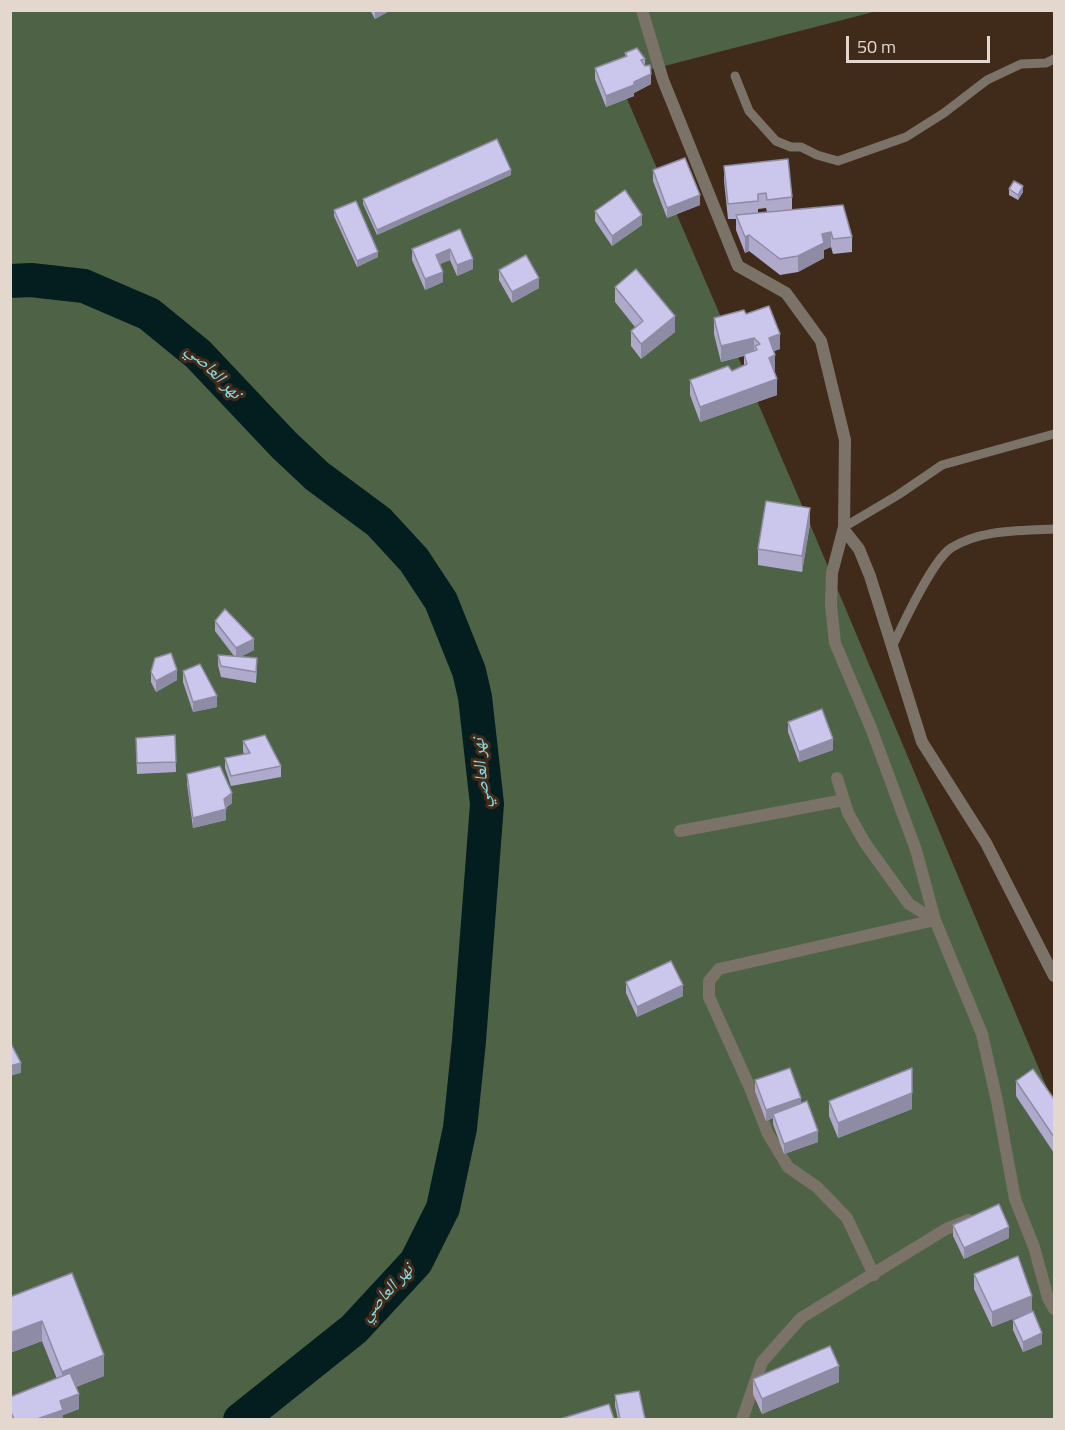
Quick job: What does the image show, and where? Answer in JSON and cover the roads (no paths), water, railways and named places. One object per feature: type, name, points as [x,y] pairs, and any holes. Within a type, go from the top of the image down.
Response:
[{"type":"street","points":[[642,10],[663,80],[738,266],[786,293],[822,341],[845,440],[844,529],[832,573],[831,606],[835,643],[872,728],[912,839],[934,920],[982,1034],[997,1101],[1010,1201],[1034,1247],[1048,1298],[1054,1309]]},
{"type":"street","points":[[844,529],[859,549],[870,576],[922,742],[986,843],[1054,976]]},
{"type":"street","points":[[837,778],[848,813],[865,843],[909,904],[934,920]]},
{"type":"street","points":[[680,831],[844,800]]},
{"type":"street","points":[[874,1275],[847,1218],[817,1187],[788,1167],[768,1134],[710,997],[710,981],[719,969],[934,920]]},
{"type":"street","points":[[742,1419],[762,1362],[801,1318],[946,1229],[976,1216]]},
{"type":"lane","points":[[735,76],[749,111],[776,141],[791,147],[801,147],[816,155],[838,161],[906,137],[944,113],[987,80],[1020,64],[1046,63],[1054,59]]},
{"type":"lane","points":[[844,529],[942,465],[1054,434]]},
{"type":"lane","points":[[892,647],[938,561],[950,549],[991,533],[1054,530]]},
{"type":"waterway","name":"نهر العاصي","points":[[10,281],[31,280],[84,286],[149,314],[198,354],[284,445],[317,476],[379,522],[414,560],[441,601],[469,671],[475,697],[487,804],[460,1128],[443,1208],[416,1262],[354,1329],[240,1420]]}]
